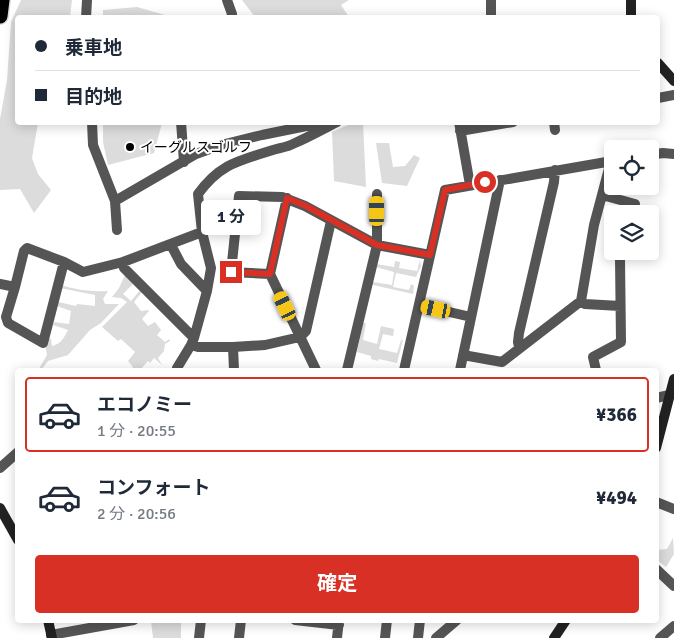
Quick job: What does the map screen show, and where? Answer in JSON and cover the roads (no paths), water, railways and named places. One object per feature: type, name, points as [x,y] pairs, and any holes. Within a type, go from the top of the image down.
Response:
[{"type":"highway","points":[[0,16],[2,0]]},
{"type":"street","points":[[86,15],[88,0]]},
{"type":"street","points":[[227,0],[232,15]]},
{"type":"street","points":[[491,0],[491,15]]},
{"type":"street","points":[[630,15],[631,0]]},
{"type":"street","points":[[660,65],[674,81]]},
{"type":"street","points":[[660,98],[674,95]]},
{"type":"street","points":[[92,125],[93,145],[115,201],[117,230]]},
{"type":"street","points":[[181,125],[184,162]]},
{"type":"street","points":[[115,201],[196,154],[221,145],[311,125]]},
{"type":"street","points":[[178,368],[192,342],[207,291],[211,268],[202,232],[198,194],[214,174],[228,166],[247,158],[294,144],[331,125]]},
{"type":"street","points":[[470,185],[459,127],[481,125]]},
{"type":"street","points":[[659,154],[674,154]]},
{"type":"street","points":[[520,347],[518,342],[519,333],[560,158]]},
{"type":"street","points":[[404,368],[445,190],[604,162]]},
{"type":"street","points":[[460,368],[500,180]]},
{"type":"street","points":[[463,355],[502,362],[581,300],[594,225],[604,188]]},
{"type":"street","points":[[347,368],[377,245],[377,194]]},
{"type":"street","points":[[602,195],[636,205]]},
{"type":"street","points":[[270,274],[231,272],[239,196],[287,198],[377,245],[430,255]]},
{"type":"street","points":[[287,198],[270,274],[315,368]]},
{"type":"street","points":[[123,262],[124,268],[198,347],[265,345],[300,337],[306,331],[332,221]]},
{"type":"street","points":[[64,262],[42,343],[8,323],[6,317],[24,251],[27,248],[64,262],[83,272],[123,262],[202,232]]},
{"type":"street","points":[[171,245],[180,264],[207,291]]},
{"type":"street","points":[[596,368],[593,357],[621,342],[620,260]]},
{"type":"street","points":[[0,284],[15,287]]},
{"type":"street","points":[[581,300],[585,304],[620,306]]},
{"type":"street","points":[[418,305],[471,317]]},
{"type":"street","points":[[233,347],[234,368]]},
{"type":"street","points":[[659,441],[669,417],[674,379]]},
{"type":"street","points":[[659,397],[672,395]]},
{"type":"street","points":[[0,468],[15,455]]},
{"type":"street","points":[[659,503],[674,509]]},
{"type":"street","points":[[0,508],[15,535]]},
{"type":"street","points":[[659,572],[674,586]]},
{"type":"street","points":[[49,623],[52,637],[120,623]]},
{"type":"street","points":[[199,638],[201,623]]},
{"type":"street","points":[[239,638],[241,623]]},
{"type":"street","points":[[337,638],[339,623]]},
{"type":"street","points":[[385,638],[387,623]]},
{"type":"street","points":[[418,638],[420,623]]},
{"type":"street","points":[[436,638],[454,623]]},
{"type":"street","points":[[554,638],[564,623]]},
{"type":"street","points":[[660,638],[674,626]]},
{"type":"place","name":"イーグルスゴルフ","points":[[130,147]]}]
